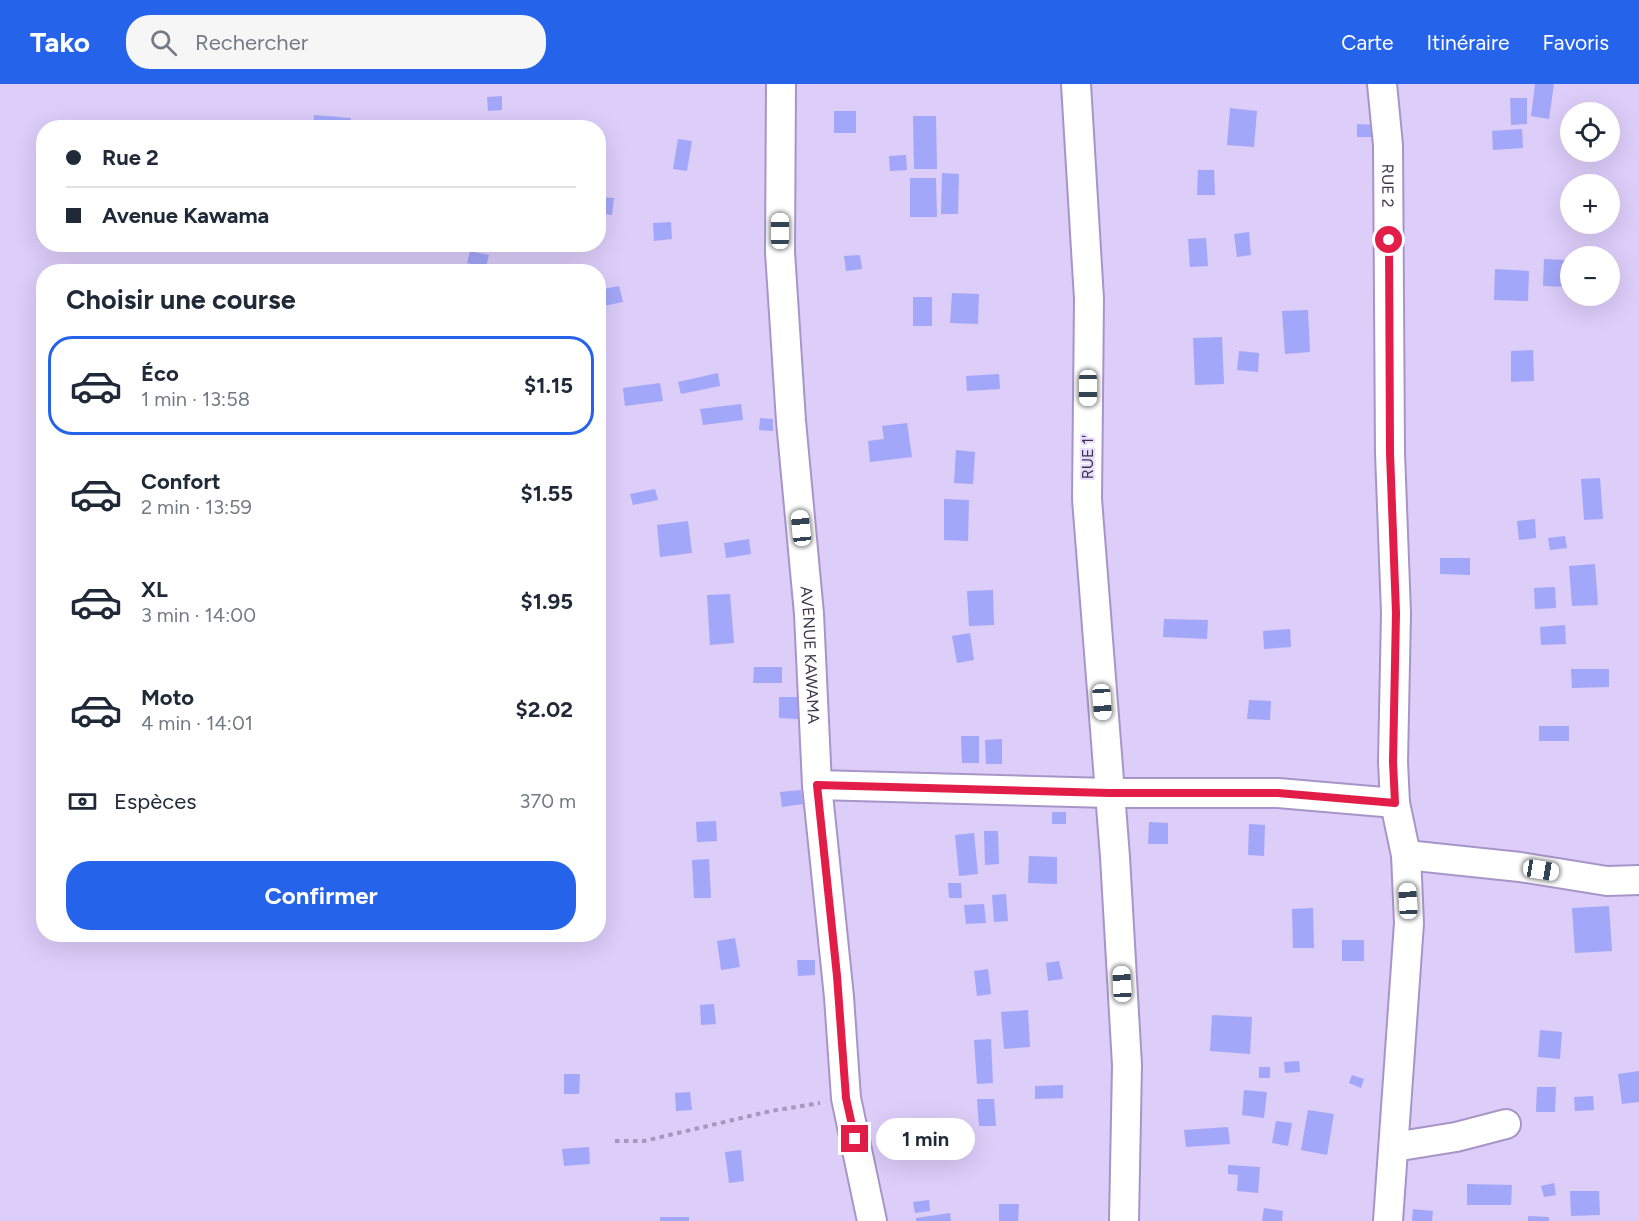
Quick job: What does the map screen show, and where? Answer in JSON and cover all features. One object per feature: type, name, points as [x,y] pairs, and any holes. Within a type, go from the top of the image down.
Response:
[{"type":"street","name":"AVENUE KAWAMA","points":[[781,84],[780,252],[791,421],[809,614],[817,785],[837,976],[846,1098],[872,1221]]},
{"type":"street","name":"RUE 1'","points":[[1076,84],[1089,299],[1087,499],[1127,1065],[1124,1221]]},
{"type":"street","name":"RUE 2","points":[[1382,84],[1388,145],[1390,453],[1396,613],[1393,762],[1395,803],[1406,855],[1409,923],[1388,1221]]},
{"type":"street","points":[[817,785],[1109,793],[1278,793],[1395,803]]},
{"type":"street","points":[[1406,855],[1520,867],[1607,880],[1639,880]]},
{"type":"street","points":[[1394,1147],[1456,1137],[1506,1124]]},
{"type":"path","points":[[615,1140],[644,1141],[771,1111],[846,1098]]},
{"type":"building","points":[[1535,84],[1554,84],[1549,119],[1531,116]]},
{"type":"building","points":[[502,96],[502,110],[488,111],[487,97]]},
{"type":"building","points":[[1510,98],[1527,98],[1527,124],[1511,125]]},
{"type":"building","points":[[1230,108],[1257,111],[1254,147],[1227,145]]},
{"type":"building","points":[[834,111],[856,111],[856,133],[834,133]]},
{"type":"building","points":[[314,115],[351,118],[351,120],[314,120]]},
{"type":"building","points":[[913,116],[936,116],[937,169],[914,169]]},
{"type":"building","points":[[1357,124],[1377,125],[1377,137],[1357,137]]},
{"type":"building","points":[[1522,129],[1523,148],[1493,150],[1492,131]]},
{"type":"building","points":[[678,139],[692,141],[687,171],[673,169]]},
{"type":"building","points":[[906,155],[907,170],[890,171],[889,156]]},
{"type":"building","points":[[1198,170],[1214,170],[1215,195],[1197,195]]},
{"type":"building","points":[[942,173],[959,174],[958,214],[941,214]]},
{"type":"building","points":[[910,178],[936,178],[937,217],[910,217]]},
{"type":"building","points":[[606,198],[614,198],[612,215],[606,214]]},
{"type":"building","points":[[671,222],[672,239],[654,241],[653,223]]},
{"type":"building","points":[[1249,232],[1251,255],[1237,257],[1234,234]]},
{"type":"building","points":[[1206,238],[1208,266],[1190,267],[1188,239]]},
{"type":"building","points":[[470,252],[489,255],[487,264],[467,263]]},
{"type":"building","points":[[860,255],[862,269],[846,271],[844,256]]},
{"type":"building","points":[[1544,259],[1560,260],[1560,287],[1543,286]]},
{"type":"building","points":[[1495,269],[1529,271],[1528,301],[1494,300]]},
{"type":"building","points":[[619,286],[623,302],[606,305],[606,288]]},
{"type":"building","points":[[952,293],[979,294],[978,324],[950,323]]},
{"type":"building","points":[[913,297],[932,297],[932,326],[913,326]]},
{"type":"building","points":[[1308,310],[1310,352],[1285,354],[1282,311]]},
{"type":"building","points":[[1222,337],[1224,384],[1195,385],[1193,338]]},
{"type":"building","points":[[1533,350],[1534,381],[1511,382],[1511,351]]},
{"type":"building","points":[[1239,351],[1259,353],[1258,372],[1237,370]]},
{"type":"building","points":[[718,373],[720,386],[681,394],[678,382]]},
{"type":"building","points":[[999,374],[1000,389],[967,391],[966,376]]},
{"type":"building","points":[[660,383],[663,401],[625,406],[623,388]]},
{"type":"building","points":[[741,404],[743,420],[703,425],[700,409]]},
{"type":"building","points":[[760,418],[773,419],[773,431],[759,430]]},
{"type":"building","points":[[907,423],[912,457],[870,462],[868,441],[884,439],[882,426]]},
{"type":"building","points":[[956,450],[975,452],[973,484],[954,483]]},
{"type":"building","points":[[1600,478],[1603,519],[1584,520],[1581,479]]},
{"type":"building","points":[[655,489],[658,500],[633,505],[630,494]]},
{"type":"building","points":[[944,499],[969,500],[968,541],[944,540]]},
{"type":"building","points":[[1535,519],[1536,538],[1519,540],[1517,521]]},
{"type":"building","points":[[688,521],[692,553],[660,557],[657,525]]},
{"type":"building","points":[[1565,536],[1567,548],[1550,550],[1548,538]]},
{"type":"building","points":[[749,539],[751,554],[726,558],[724,543]]},
{"type":"building","points":[[1440,558],[1470,558],[1470,575],[1440,574]]},
{"type":"building","points":[[1595,564],[1598,605],[1572,606],[1569,566]]},
{"type":"building","points":[[1555,587],[1556,608],[1535,609],[1534,588]]},
{"type":"building","points":[[993,590],[994,625],[969,626],[967,591]]},
{"type":"building","points":[[730,594],[734,643],[710,645],[707,595]]},
{"type":"building","points":[[1164,619],[1208,620],[1207,639],[1163,637]]},
{"type":"building","points":[[1565,625],[1566,644],[1541,645],[1540,627]]},
{"type":"building","points":[[1290,629],[1291,647],[1264,649],[1263,631]]},
{"type":"building","points":[[970,633],[974,660],[957,663],[952,636]]},
{"type":"building","points":[[754,667],[782,667],[782,683],[753,683]]},
{"type":"building","points":[[1571,669],[1609,669],[1609,687],[1572,688]]},
{"type":"building","points":[[779,697],[798,697],[798,719],[779,718]]},
{"type":"building","points":[[1249,700],[1271,701],[1270,720],[1247,719]]},
{"type":"building","points":[[1539,726],[1569,726],[1569,741],[1539,741]]},
{"type":"building","points":[[961,736],[979,736],[979,763],[962,763]]},
{"type":"building","points":[[1002,739],[1002,764],[986,764],[985,740]]},
{"type":"building","points":[[801,790],[803,804],[782,807],[780,792]]},
{"type":"building","points":[[1052,812],[1066,812],[1066,824],[1052,824]]},
{"type":"building","points":[[716,821],[717,841],[697,842],[696,822]]},
{"type":"building","points":[[1149,822],[1168,823],[1168,844],[1148,844]]},
{"type":"building","points":[[1249,824],[1265,825],[1264,856],[1248,855]]},
{"type":"building","points":[[984,831],[998,831],[999,864],[985,865]]},
{"type":"building","points":[[974,833],[978,874],[959,876],[955,835]]},
{"type":"building","points":[[1029,856],[1057,857],[1057,884],[1028,883]]},
{"type":"building","points":[[709,859],[711,898],[694,898],[692,860]]},
{"type":"building","points":[[948,883],[961,883],[962,898],[949,898]]},
{"type":"building","points":[[1006,894],[1008,921],[994,922],[992,895]]},
{"type":"building","points":[[984,904],[986,923],[966,924],[964,905]]},
{"type":"building","points":[[1609,906],[1612,951],[1575,953],[1572,908]]},
{"type":"building","points":[[1313,908],[1314,948],[1293,948],[1292,909]]},
{"type":"building","points":[[735,938],[740,967],[721,970],[717,941]]},
{"type":"building","points":[[1342,940],[1364,940],[1364,961],[1342,961]]},
{"type":"building","points":[[797,960],[815,960],[815,975],[798,976]]},
{"type":"building","points":[[1059,961],[1063,979],[1048,981],[1046,963]]},
{"type":"building","points":[[988,969],[991,994],[977,996],[974,971]]},
{"type":"building","points":[[714,1004],[716,1024],[701,1025],[700,1005]]},
{"type":"building","points":[[1028,1010],[1030,1047],[1004,1049],[1001,1012]]},
{"type":"building","points":[[1212,1015],[1252,1017],[1250,1054],[1210,1051]]},
{"type":"building","points":[[1540,1030],[1562,1032],[1560,1059],[1538,1057]]},
{"type":"building","points":[[991,1039],[993,1083],[977,1084],[974,1040]]},
{"type":"building","points":[[1299,1061],[1300,1072],[1285,1073],[1284,1062]]},
{"type":"building","points":[[1259,1067],[1270,1067],[1270,1078],[1259,1078]]},
{"type":"building","points":[[1639,1071],[1639,1102],[1622,1104],[1618,1074]]},
{"type":"building","points":[[564,1074],[580,1074],[579,1094],[564,1094]]},
{"type":"building","points":[[1352,1075],[1364,1079],[1361,1088],[1349,1083]]},
{"type":"building","points":[[1063,1085],[1063,1098],[1035,1099],[1035,1086]]},
{"type":"building","points":[[1537,1087],[1556,1087],[1555,1112],[1536,1112]]},
{"type":"building","points":[[1244,1090],[1267,1092],[1264,1118],[1242,1115]]},
{"type":"building","points":[[690,1092],[692,1110],[676,1111],[675,1093]]},
{"type":"building","points":[[1593,1096],[1594,1110],[1575,1111],[1574,1097]]},
{"type":"building","points":[[977,1099],[994,1099],[996,1126],[979,1126]]},
{"type":"building","points":[[1308,1110],[1334,1114],[1327,1155],[1301,1150]]},
{"type":"building","points":[[1276,1121],[1292,1123],[1288,1146],[1272,1143]]},
{"type":"building","points":[[1228,1127],[1230,1144],[1186,1147],[1184,1130]]},
{"type":"building","points":[[589,1147],[590,1164],[564,1166],[562,1149]]},
{"type":"building","points":[[741,1150],[744,1181],[729,1183],[725,1152]]},
{"type":"building","points":[[1228,1165],[1260,1167],[1258,1193],[1237,1191],[1238,1175],[1228,1174]]},
{"type":"building","points":[[1554,1183],[1556,1195],[1544,1197],[1541,1186]]},
{"type":"building","points":[[1467,1184],[1512,1185],[1511,1205],[1467,1205]]},
{"type":"building","points":[[1570,1191],[1599,1191],[1600,1215],[1571,1216]]},
{"type":"building","points":[[929,1200],[930,1211],[915,1213],[913,1202]]},
{"type":"building","points":[[999,1204],[1019,1204],[1018,1221],[999,1221]]},
{"type":"building","points":[[1264,1208],[1283,1211],[1282,1221],[1262,1221]]},
{"type":"building","points":[[1413,1209],[1433,1211],[1432,1221],[1412,1221]]},
{"type":"building","points":[[950,1213],[951,1221],[916,1221],[916,1218]]},
{"type":"building","points":[[1528,1216],[1549,1217],[1549,1221],[1528,1221]]},
{"type":"building","points":[[660,1217],[689,1217],[689,1221],[660,1221]]},
{"type":"route","points":[[855,1139],[846,1098],[839,997],[817,785],[1109,793],[1278,793],[1353,797],[1395,803],[1393,762],[1396,613],[1390,453],[1389,240]]}]
